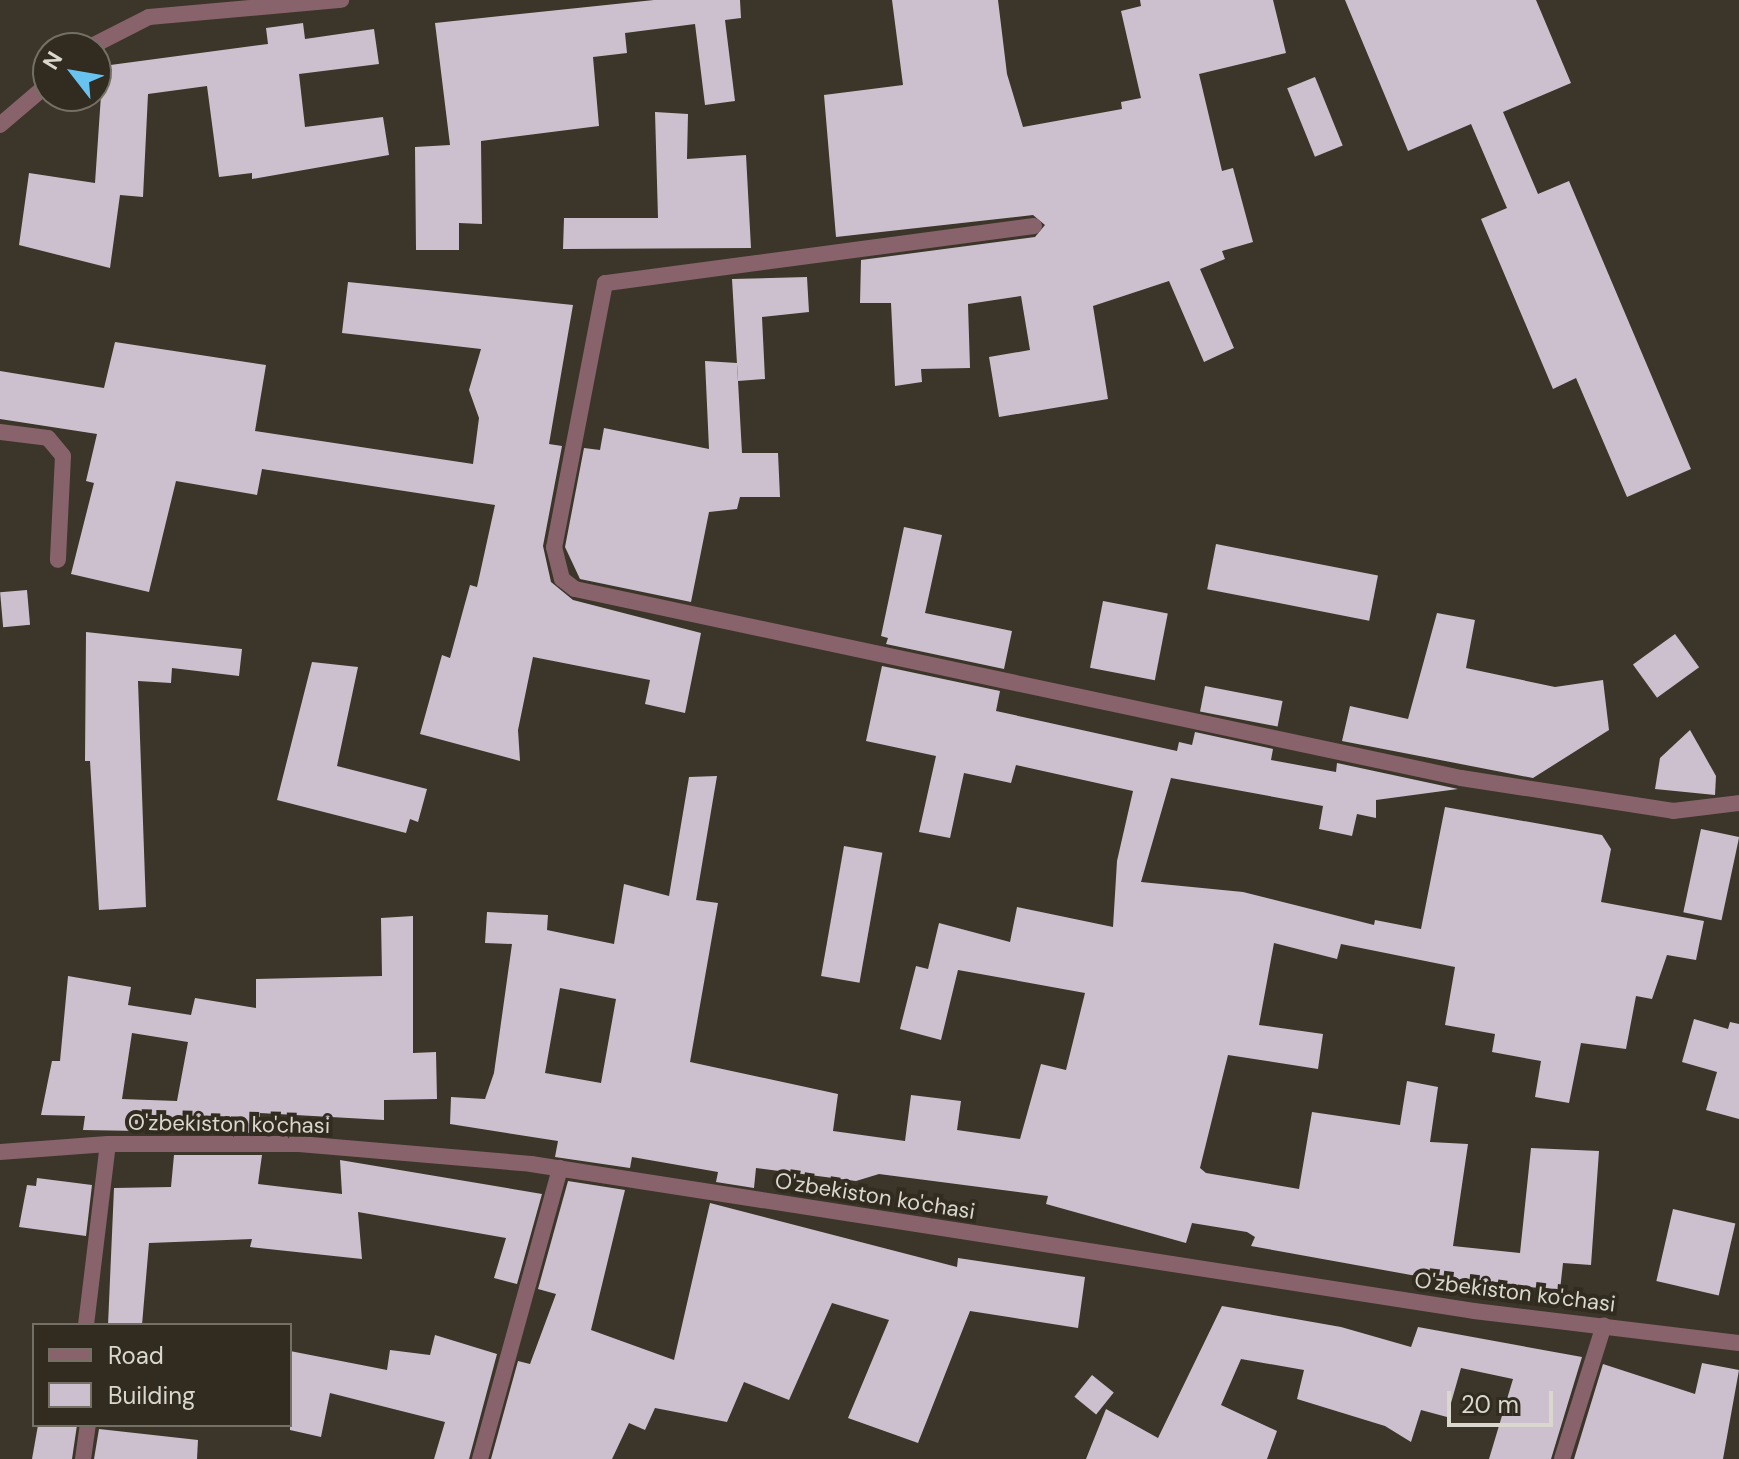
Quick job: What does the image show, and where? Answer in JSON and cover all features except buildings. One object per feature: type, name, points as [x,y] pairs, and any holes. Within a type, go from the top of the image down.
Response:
[{"type":"street","points":[[112,36],[149,17],[341,0]]},
{"type":"street","points":[[0,125],[32,98]]},
{"type":"street","points":[[1034,226],[605,283],[554,547],[562,579],[575,589],[1461,778],[1673,811],[1739,803]]},
{"type":"street","points":[[0,432],[48,438],[63,456],[58,560]]},
{"type":"street","points":[[86,1323],[108,1144]]},
{"type":"street","name":"O'zbekiston ko'chasi","points":[[0,1152],[108,1144],[299,1144],[560,1168],[1459,1309],[1739,1343]]},
{"type":"street","points":[[480,1459],[560,1168]]},
{"type":"street","points":[[1562,1459],[1604,1325]]},
{"type":"street","points":[[83,1459],[88,1427]]}]
